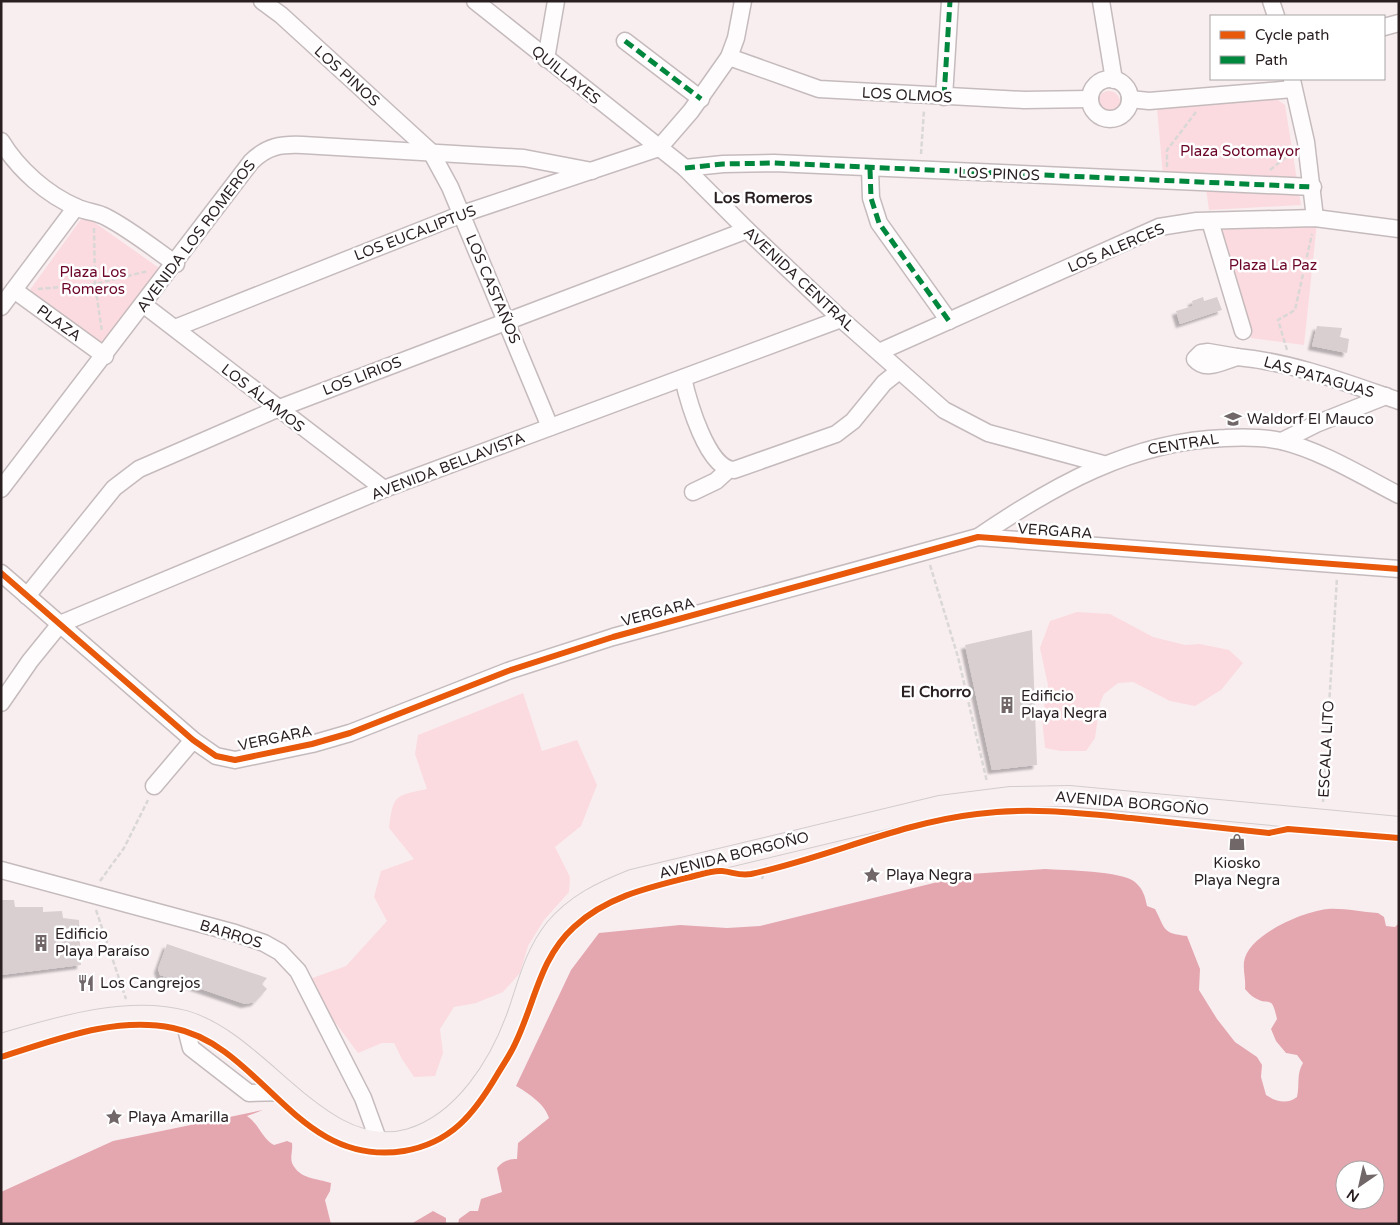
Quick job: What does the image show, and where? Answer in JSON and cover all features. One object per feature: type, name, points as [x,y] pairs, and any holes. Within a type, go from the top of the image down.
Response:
[{"type":"main road","name":"AVENIDA BORGOÑO","points":[[1,1044],[90,1022],[130,1017],[166,1018],[184,1021],[224,1039],[316,1115],[340,1131],[364,1140],[379,1142],[408,1140],[435,1128],[460,1108],[490,1072],[508,1039],[545,943],[564,919],[593,897],[632,880],[940,806],[991,799],[1070,796],[1399,827]]},
{"type":"street","name":"LOS PINOS","points":[[262,1],[280,15],[431,152]]},
{"type":"street","name":"QUILLAYES","points":[[475,1],[659,148]]},
{"type":"street","points":[[546,59],[556,1]]},
{"type":"street","points":[[659,148],[701,99],[729,57],[736,38],[743,1]]},
{"type":"street","points":[[944,97],[950,1]]},
{"type":"street","points":[[1101,1],[1114,80]]},
{"type":"street","points":[[1271,1],[1276,15]]},
{"type":"street","points":[[1385,27],[1399,24]]},
{"type":"street","points":[[625,41],[701,99]]},
{"type":"street","name":"LOS OLMOS","points":[[729,57],[819,89],[1024,100],[1090,98]]},
{"type":"street","points":[[1103,80],[1114,80],[1125,87],[1130,99],[1121,115],[1109,119],[1098,115],[1091,105],[1090,98],[1098,83],[1103,80]]},
{"type":"street","points":[[1130,99],[1149,100],[1208,96],[1293,84],[1306,142],[1313,187],[1315,218]]},
{"type":"street","points":[[1,140],[16,163],[43,186],[76,207],[93,211],[114,221],[176,264]]},
{"type":"street","name":"AVENIDA LOS ROMEROS","points":[[1,489],[144,306],[251,162],[261,152],[284,144],[524,158],[592,170]]},
{"type":"street","name":"AVENIDA CENTRAL","points":[[659,148],[685,168],[841,319],[938,406],[971,426],[1061,455],[1103,464]]},
{"type":"street","name":"LOS EUCALIPTUS","points":[[175,328],[462,214],[659,148]]},
{"type":"street","name":"LOS CASTAÑOS","points":[[431,152],[450,186],[550,427]]},
{"type":"street","name":"LOS PINOS","points":[[685,168],[723,164],[774,163],[870,169],[1313,187]]},
{"type":"street","points":[[870,169],[871,198],[879,224],[950,321]]},
{"type":"street","points":[[1,307],[76,207]]},
{"type":"street","name":"LOS ALERCES","points":[[879,352],[1142,234],[1178,223],[1315,218],[1399,229]]},
{"type":"street","points":[[1210,221],[1243,331]]},
{"type":"street","name":"LOS LIRIOS","points":[[28,596],[107,496],[130,474],[148,464],[277,409],[747,230]]},
{"type":"street","name":"PLAZA","points":[[14,290],[105,356]]},
{"type":"street","name":"LOS ÁLAMOS","points":[[144,306],[384,489]]},
{"type":"street","name":"AVENIDA BELLAVISTA","points":[[60,624],[384,489],[841,319]]},
{"type":"street","name":"LAS PATAGUAS","points":[[1237,356],[1293,368],[1392,399]]},
{"type":"street","points":[[683,378],[688,401],[710,453],[722,467],[734,470],[836,434],[853,421],[884,383],[899,371]]},
{"type":"street","points":[[1282,441],[1316,424],[1392,399]]},
{"type":"street","name":"CENTRAL","points":[[978,537],[1029,503],[1103,464],[1140,451],[1183,441],[1232,438],[1282,441],[1336,462],[1399,495]]},
{"type":"street","points":[[693,492],[716,481],[728,470]]},
{"type":"street","name":"VERGARA","points":[[1,572],[193,740],[216,756],[235,760],[267,755],[350,733],[508,671],[613,637],[978,537],[1399,569]]},
{"type":"street","points":[[1,703],[30,661],[60,624]]},
{"type":"street","points":[[154,786],[193,740]]},
{"type":"street","name":"BARROS","points":[[1,870],[90,896],[235,933],[264,943],[280,952],[298,972],[359,1089],[375,1127],[379,1142]]},
{"type":"street","points":[[184,1021],[191,1048],[249,1093],[288,1092]]},
{"type":"path","points":[[920,171],[925,96]]},
{"type":"path","points":[[1168,181],[1167,150],[1208,96]]},
{"type":"path","points":[[1265,173],[1306,142]]},
{"type":"path","points":[[93,211],[95,284],[105,356]]},
{"type":"path","points":[[1293,368],[1278,320],[1295,310],[1315,218]]},
{"type":"path","points":[[14,290],[95,284],[149,271]]},
{"type":"path","points":[[926,552],[958,657],[991,799]]},
{"type":"path","points":[[130,1017],[125,990],[90,896],[124,848],[154,786]]},
{"type":"path","points":[[758,872],[771,869]]},
{"type":"green space","points":[[1109,91],[1117,94],[1120,102],[1117,110],[1109,113],[1101,110],[1098,102],[1101,94]]},
{"type":"green space","name":"Plaza Sotomayor","points":[[1275,98],[1285,105],[1301,205],[1209,210],[1206,189],[1163,176],[1157,108]]},
{"type":"green space","name":"Plaza Los Romeros","points":[[84,215],[159,268],[101,348],[27,294]]},
{"type":"green space","name":"Plaza La Paz","points":[[1317,223],[1304,345],[1251,338],[1221,225]]},
{"type":"green space","points":[[1077,612],[1110,614],[1153,637],[1185,645],[1200,644],[1229,650],[1243,663],[1221,690],[1195,706],[1170,701],[1133,682],[1118,683],[1104,694],[1100,703],[1095,738],[1086,751],[1061,751],[1045,748],[1042,718],[1048,685],[1040,648],[1050,621]]},
{"type":"green space","points":[[523,693],[542,751],[577,740],[597,785],[581,826],[555,847],[570,877],[569,892],[544,920],[528,946],[520,973],[503,992],[476,1003],[454,1007],[440,1029],[443,1053],[435,1076],[414,1077],[394,1043],[382,1043],[358,1053],[304,981],[346,966],[387,921],[374,897],[381,871],[414,859],[389,828],[392,809],[397,798],[402,795],[427,789],[415,754],[418,735]]},
{"type":"shaded area","points":[[1045,869],[1106,873],[1128,878],[1140,887],[1147,906],[1155,909],[1163,926],[1169,932],[1187,936],[1200,969],[1199,990],[1217,1019],[1235,1042],[1257,1057],[1262,1065],[1261,1077],[1266,1095],[1273,1099],[1289,1101],[1297,1097],[1303,1063],[1297,1055],[1286,1053],[1276,1041],[1271,1029],[1277,1019],[1271,1003],[1255,998],[1245,989],[1244,962],[1247,952],[1255,943],[1278,926],[1305,914],[1328,909],[1378,913],[1384,917],[1386,926],[1395,927],[1399,923],[1399,1224],[458,1224],[459,1219],[470,1211],[478,1211],[481,1199],[502,1192],[497,1168],[506,1161],[517,1159],[518,1143],[549,1118],[540,1104],[516,1086],[571,970],[599,933],[680,925],[727,928],[760,926],[970,874]]},
{"type":"shaded area","points":[[263,1110],[247,1116],[255,1123],[266,1139],[274,1145],[287,1141],[292,1143],[291,1161],[295,1169],[309,1178],[331,1183],[330,1191],[325,1200],[331,1224],[1,1224],[1,1192],[113,1141]]},
{"type":"shaded area","points":[[433,1211],[446,1218],[446,1224],[411,1224]]},
{"type":"building","points":[[1203,297],[1204,301],[1217,297],[1222,310],[1180,324],[1176,311],[1193,306],[1192,301]]},
{"type":"building","points":[[1317,326],[1342,328],[1340,337],[1349,339],[1347,353],[1312,346]]},
{"type":"building","name":"Edificio Playa Negra","points":[[1032,630],[1037,765],[992,770],[965,645]]},
{"type":"building","name":"Edificio Playa Paraíso","points":[[1,900],[14,900],[15,907],[43,907],[43,912],[62,911],[63,918],[79,920],[81,965],[1,975]]},
{"type":"building","points":[[167,944],[267,978],[262,984],[267,989],[255,1002],[245,1004],[160,975],[158,969]]},
{"type":"marked path","points":[[944,97],[950,1]]},
{"type":"marked path","points":[[625,41],[701,99]]},
{"type":"marked path","points":[[685,168],[723,164],[774,163],[1313,187]]},
{"type":"marked path","points":[[870,169],[871,198],[879,223],[949,321]]},
{"type":"cycle path","points":[[1,573],[193,740],[216,756],[235,760],[312,744],[350,733],[508,671],[613,637],[978,537],[1399,569]]},
{"type":"cycle path","points":[[1,1057],[64,1037],[107,1027],[151,1025],[173,1028],[204,1039],[232,1057],[307,1124],[335,1141],[367,1151],[404,1151],[421,1147],[448,1134],[470,1114],[479,1102],[513,1048],[545,967],[562,940],[586,917],[613,901],[641,890],[713,871],[743,875],[751,874],[919,825],[996,812],[1074,813],[1269,833],[1288,829],[1399,838]]},
{"type":"place","name":"Waldorf El Mauco","points":[[1233,419]]},
{"type":"place","name":"Edificio Playa Negra","points":[[1007,705]]},
{"type":"place","name":"Kiosko Playa Negra","points":[[1237,842]]},
{"type":"place","name":"Playa Negra","points":[[872,875]]},
{"type":"place","name":"Edificio Playa Paraíso","points":[[41,943]]},
{"type":"place","name":"Los Cangrejos","points":[[86,983]]},
{"type":"place","name":"Playa Amarilla","points":[[114,1117]]},
{"type":"district","name":"Los Romeros","points":[[763,198]]},
{"type":"district","name":"El Chorro","points":[[936,692]]}]
